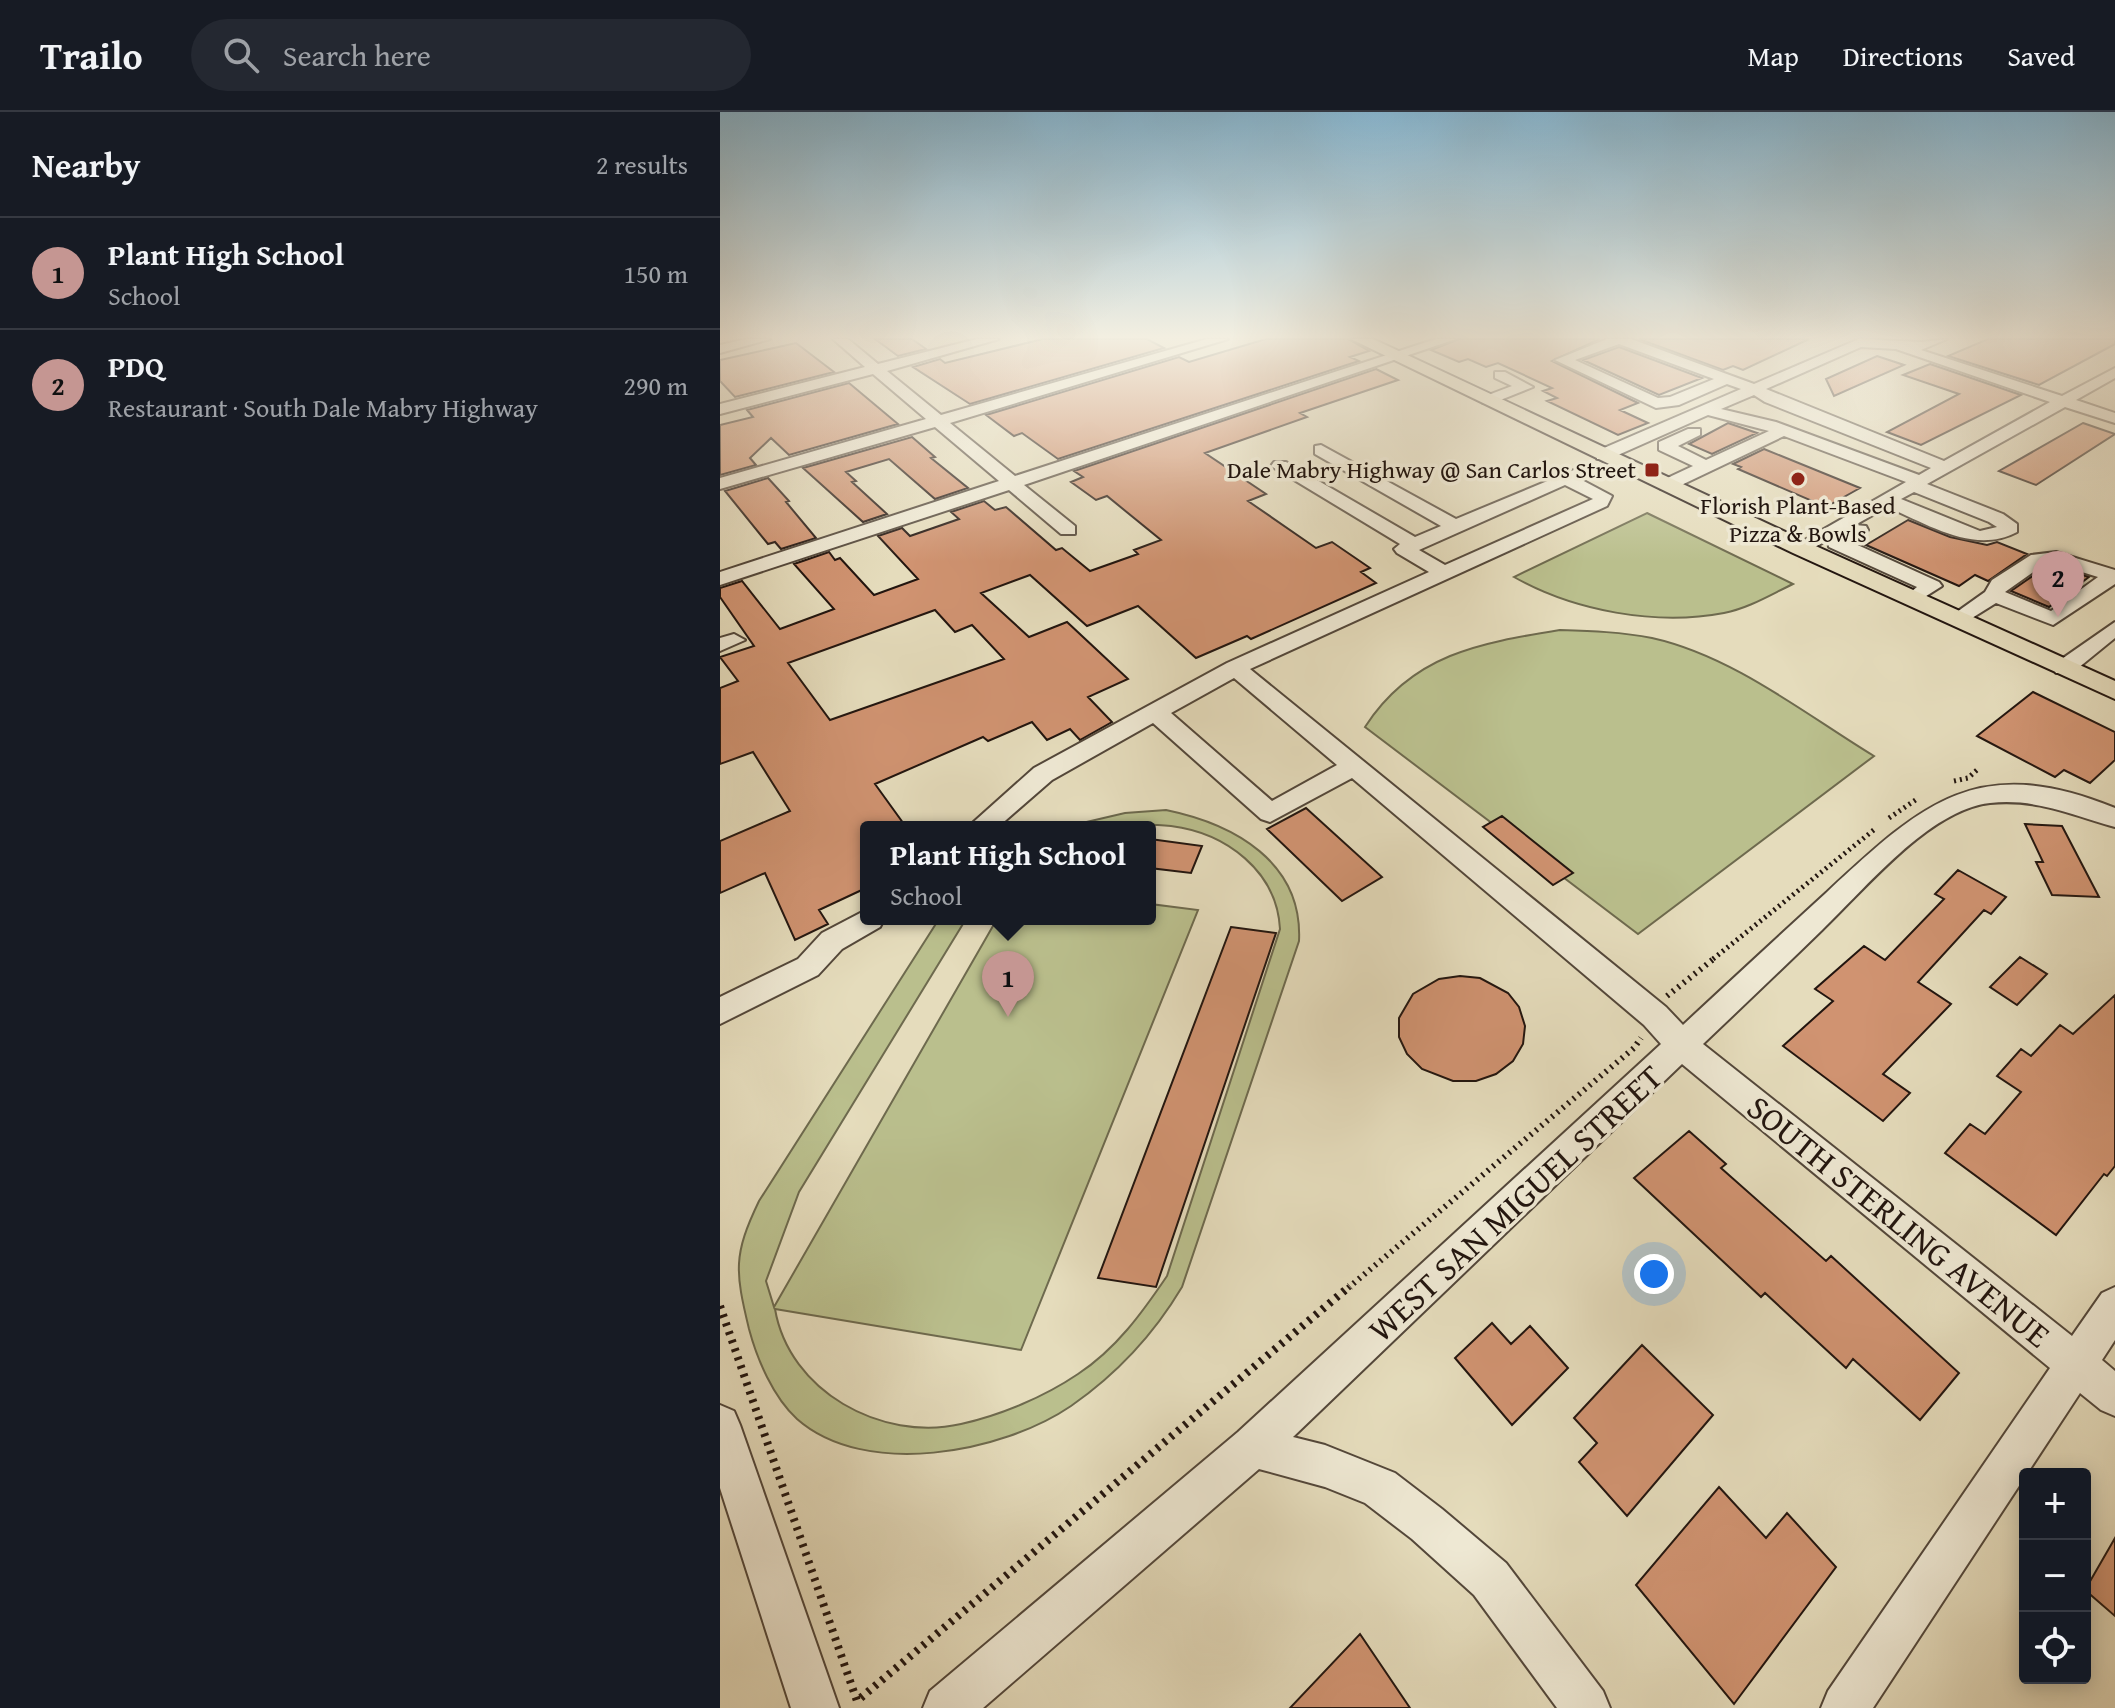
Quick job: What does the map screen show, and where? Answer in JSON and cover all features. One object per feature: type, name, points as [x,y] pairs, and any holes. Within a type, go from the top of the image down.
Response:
[{"type":"main road","points":[[1516,413],[2115,691]]},
{"type":"street","points":[[933,413],[1068,530]]},
{"type":"street","points":[[720,484],[964,413]]},
{"type":"street","points":[[720,579],[1224,413]]},
{"type":"street","points":[[1444,573],[1404,549],[1566,479],[1701,413]]},
{"type":"street","points":[[1718,413],[1777,428],[1916,483],[1996,518],[2010,528],[1997,535],[1978,537],[1893,503],[1801,548]]},
{"type":"street","points":[[1807,413],[1944,467]]},
{"type":"street","points":[[1912,599],[1932,586],[1836,543],[1916,483],[2040,413]]},
{"type":"street","points":[[1707,467],[1665,446],[1727,417]]},
{"type":"street","points":[[1667,485],[1778,433],[1777,428]]},
{"type":"street","points":[[1321,450],[1456,527]]},
{"type":"street","points":[[1280,466],[1415,545]]},
{"type":"street","points":[[988,821],[1043,774],[1235,668],[1601,502],[1603,496],[1566,479]]},
{"type":"street","points":[[1957,619],[1994,595],[1999,584],[2046,557],[2077,562],[2114,576]]},
{"type":"street","points":[[1994,595],[2053,619],[2114,576]]},
{"type":"street","points":[[2064,668],[2115,628]]},
{"type":"street","name":"SOUTH STERLING AVENUE","points":[[1235,668],[1655,1016],[1683,1046],[2115,1396]]},
{"type":"street","points":[[1156,713],[1270,813],[1354,766]]},
{"type":"street","name":"WEST SAN MIGUEL STREET","points":[[947,1708],[1253,1447],[1901,839],[1946,807],[1985,794],[2035,793],[2115,818]]},
{"type":"street","points":[[720,1011],[808,967],[832,941],[860,925]]},
{"type":"street","points":[[1845,1708],[2115,1306]]},
{"type":"street","points":[[720,1425],[815,1708]]},
{"type":"street","points":[[1253,1447],[1325,1466],[1380,1488],[1427,1524],[1490,1579],[1586,1708]]},
{"type":"path","points":[[1947,784],[1968,778],[1978,769]]},
{"type":"path","points":[[720,1306],[857,1701],[1634,1048],[1670,992],[1906,804],[1920,797]]},
{"type":"green space","points":[[1647,513],[1793,584],[1733,611],[1671,618],[1589,607],[1537,589],[1514,577]]},
{"type":"green space","points":[[1560,630],[1652,638],[1711,658],[1768,688],[1874,756],[1638,934],[1365,727],[1404,683],[1450,656],[1502,640]]},
{"type":"green space","points":[[1166,810],[1216,825],[1239,837],[1260,851],[1277,869],[1289,889],[1297,913],[1299,941],[1182,1287],[1147,1337],[1119,1367],[1088,1394],[1042,1423],[972,1447],[934,1453],[895,1454],[859,1449],[825,1438],[788,1410],[773,1389],[756,1353],[739,1277],[744,1236],[759,1201],[935,925],[962,925],[799,1192],[766,1281],[774,1307],[994,925],[1156,925],[1156,905],[1198,910],[1021,1350],[775,1309],[784,1338],[799,1364],[819,1386],[843,1404],[871,1417],[900,1425],[931,1428],[961,1424],[1022,1404],[1092,1364],[1138,1317],[1167,1276],[1280,929],[1277,908],[1269,889],[1259,873],[1229,846],[1191,830],[1156,825],[1156,821],[1091,821],[1125,813]]},
{"type":"building","points":[[750,413],[885,413],[898,424],[789,455],[771,438],[750,458],[756,465],[720,475],[720,425],[753,417]]},
{"type":"building","points":[[1198,413],[1058,459],[1022,433],[1014,436],[986,415]]},
{"type":"building","points":[[1244,413],[1301,413],[1307,417],[1205,453],[1266,494],[1248,501],[1316,548],[1332,542],[1370,568],[1361,572],[1376,583],[1251,639],[1247,636],[1196,658],[1138,606],[1087,626],[1030,575],[981,593],[1029,637],[1067,622],[1128,679],[1088,697],[1112,722],[1080,740],[1070,729],[1047,740],[1032,722],[988,741],[983,737],[875,784],[902,821],[860,821],[860,891],[819,910],[828,924],[795,940],[765,873],[720,893],[720,841],[790,811],[753,752],[720,764],[720,688],[738,681],[720,657],[754,646],[720,597],[720,588],[742,581],[780,629],[834,609],[794,564],[829,552],[835,560],[840,558],[874,595],[918,579],[878,536],[902,528],[910,536],[959,519],[951,512],[984,501],[995,510],[1006,507],[1056,550],[1062,548],[1090,571],[1138,554],[1134,550],[1161,540],[1107,496],[1096,500],[1071,482],[1083,477],[1074,471]],"holes":[[[935,610],[955,632],[972,625],[1004,659],[830,720],[788,663]]]},
{"type":"building","points":[[1573,413],[1627,413],[1648,423],[1618,435]]},
{"type":"building","points":[[1922,413],[1984,413],[1921,445],[1887,432]]},
{"type":"building","points":[[1728,423],[1757,433],[1712,454],[1689,444]]},
{"type":"building","points":[[2083,423],[2115,434],[2036,485],[1999,471]]},
{"type":"building","points":[[912,437],[935,457],[931,458],[968,488],[935,499],[889,459],[846,472],[856,481],[852,482],[887,514],[863,522],[803,468]]},
{"type":"building","name":"Florish Plant-Based Pizza & Bowls","points":[[1764,449],[1860,488],[1826,507],[1738,469],[1741,467],[1733,464]]},
{"type":"building","points":[[768,478],[816,538],[781,549],[775,542],[768,544],[725,491]]},
{"type":"building","points":[[1908,520],[1950,537],[1987,545],[1997,542],[2027,554],[1988,581],[1975,575],[1959,586],[1866,545]]},
{"type":"building","points":[[2056,567],[2089,577],[2049,607],[2011,591],[2044,568]]},
{"type":"building","points":[[2033,692],[2115,732],[2115,760],[2090,783],[2064,770],[2055,777],[1977,736]]},
{"type":"building","points":[[1306,808],[1382,877],[1342,901],[1267,829]]},
{"type":"building","points":[[1502,816],[1573,873],[1553,885],[1483,827]]},
{"type":"building","points":[[2025,824],[2062,826],[2099,897],[2052,895],[2036,862],[2043,862]]},
{"type":"building","points":[[1156,840],[1202,846],[1191,873],[1156,869]]},
{"type":"building","points":[[1958,870],[2006,897],[1991,914],[1984,910],[1918,982],[1951,1004],[1883,1074],[1910,1093],[1883,1121],[1783,1046],[1833,1001],[1815,989],[1864,946],[1885,960],[1944,899],[1935,894]]},
{"type":"building","points":[[1231,927],[1276,933],[1156,1287],[1098,1278]]},
{"type":"building","points":[[2020,957],[2047,974],[2017,1005],[1990,987]]},
{"type":"building","points":[[1460,976],[1480,978],[1508,993],[1519,1007],[1525,1026],[1523,1044],[1513,1061],[1496,1074],[1476,1081],[1453,1081],[1422,1069],[1407,1054],[1399,1037],[1399,1018],[1413,994],[1439,979]]},
{"type":"building","points":[[2115,995],[2115,1166],[2107,1176],[2104,1174],[2056,1235],[1945,1153],[1970,1124],[1985,1134],[2021,1092],[1997,1076],[2021,1049],[2031,1056],[2060,1025],[2073,1034]]},
{"type":"building","points":[[1689,1131],[1726,1164],[1721,1168],[1826,1261],[1831,1256],[1959,1373],[1920,1420],[1853,1359],[1846,1368],[1765,1293],[1761,1297],[1634,1178]]},
{"type":"building","points":[[1492,1323],[1511,1344],[1530,1326],[1568,1368],[1512,1425],[1455,1358]]},
{"type":"building","points":[[1642,1345],[1713,1415],[1627,1516],[1579,1462],[1597,1443],[1574,1418]]},
{"type":"building","points":[[1719,1487],[1766,1538],[1787,1513],[1836,1567],[1734,1704],[1636,1585]]},
{"type":"building","points":[[2115,1538],[2115,1616],[2091,1595],[2091,1580]]},
{"type":"building","points":[[1360,1634],[1410,1708],[1290,1708]]},
{"type":"place","name":"Dale Mabry Highway @ San Carlos Street","points":[[1652,470]]},
{"type":"place","name":"Florish Plant-Based Pizza & Bowls","points":[[1798,479]]},
{"type":"place","name":"PDQ","points":[[2058,617]]},
{"type":"place","name":"Plant High School","points":[[1008,1017]]}]
